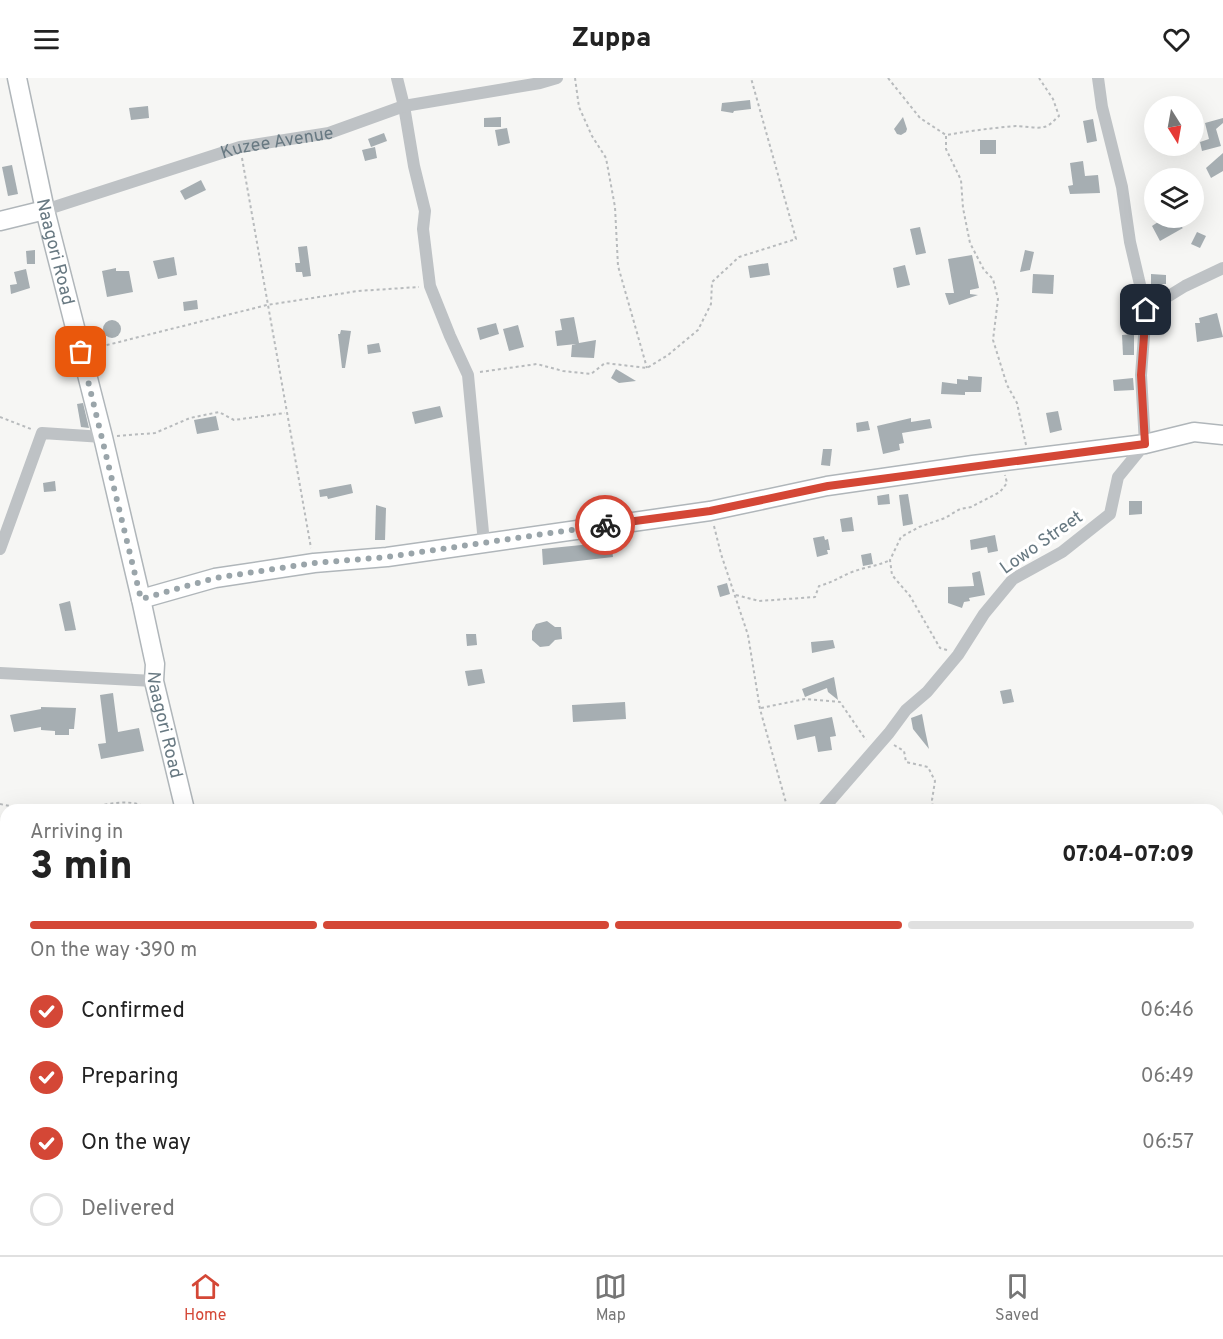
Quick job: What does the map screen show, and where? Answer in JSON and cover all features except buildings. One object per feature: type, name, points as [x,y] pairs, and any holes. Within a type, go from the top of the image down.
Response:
[{"type":"street","name":"Naagori Road","points":[[17,78],[45,210],[103,437],[141,599],[155,664],[154,681],[184,804]]},
{"type":"street","points":[[397,78],[425,211],[423,229],[430,286],[468,375],[484,543]]},
{"type":"street","name":"Kuzee Avenue","points":[[0,221],[45,210],[240,147],[329,133],[404,106],[540,83],[557,78]]},
{"type":"street","points":[[1098,78],[1102,107],[1122,187],[1130,242],[1146,310],[1141,375],[1145,444]]},
{"type":"street","points":[[1146,310],[1185,286],[1223,268]]},
{"type":"street","points":[[141,599],[215,578],[314,563],[387,557],[710,511],[828,486],[1002,461],[1145,444],[1194,432],[1223,435]]},
{"type":"street","points":[[0,549],[42,433],[103,437]]},
{"type":"street","name":"Lowo Street","points":[[827,804],[906,710],[927,692],[958,655],[984,614],[1013,579],[1062,552],[1110,514],[1118,477],[1145,444]]},
{"type":"street","points":[[0,673],[154,681]]},
{"type":"path","points":[[575,78],[579,107],[592,136],[606,158],[615,207],[618,266],[647,368]]},
{"type":"path","points":[[468,375],[485,370],[537,364],[591,375],[605,363],[647,368],[668,355],[698,330],[711,304],[712,282],[739,257],[796,239],[751,78]]},
{"type":"path","points":[[888,78],[920,118],[946,135],[1016,126],[1042,128],[1050,125],[1059,116],[1053,99],[1039,78]]},
{"type":"path","points":[[946,135],[946,149],[961,180],[963,208],[970,243],[984,270],[993,279],[998,298],[993,340],[1007,385],[1017,402],[1028,458]]},
{"type":"path","points":[[240,147],[314,563]]},
{"type":"path","points":[[81,352],[267,304],[358,291],[430,286]]},
{"type":"path","points":[[103,437],[155,433],[190,418],[219,412],[234,420],[286,413]]},
{"type":"path","points":[[0,417],[42,433]]},
{"type":"path","points":[[958,655],[940,648],[910,596],[892,575],[890,560],[901,537],[1000,492],[1006,483],[1002,461]]},
{"type":"path","points":[[710,511],[721,554],[748,635],[760,709],[786,804]]},
{"type":"path","points":[[736,595],[759,602],[815,597],[819,586],[835,582],[850,573],[879,566],[890,560]]},
{"type":"path","points":[[760,709],[805,699],[840,702],[873,751],[891,743],[904,751],[906,762],[928,766],[935,781],[932,804]]},
{"type":"path","points":[[106,804],[118,801],[138,804]]},
{"type":"way so far","points":[[81,352],[141,599],[215,578],[314,563],[387,557],[605,525]]},
{"type":"route","points":[[605,525],[710,511],[828,486],[1145,444],[1141,375],[1146,310]]}]
